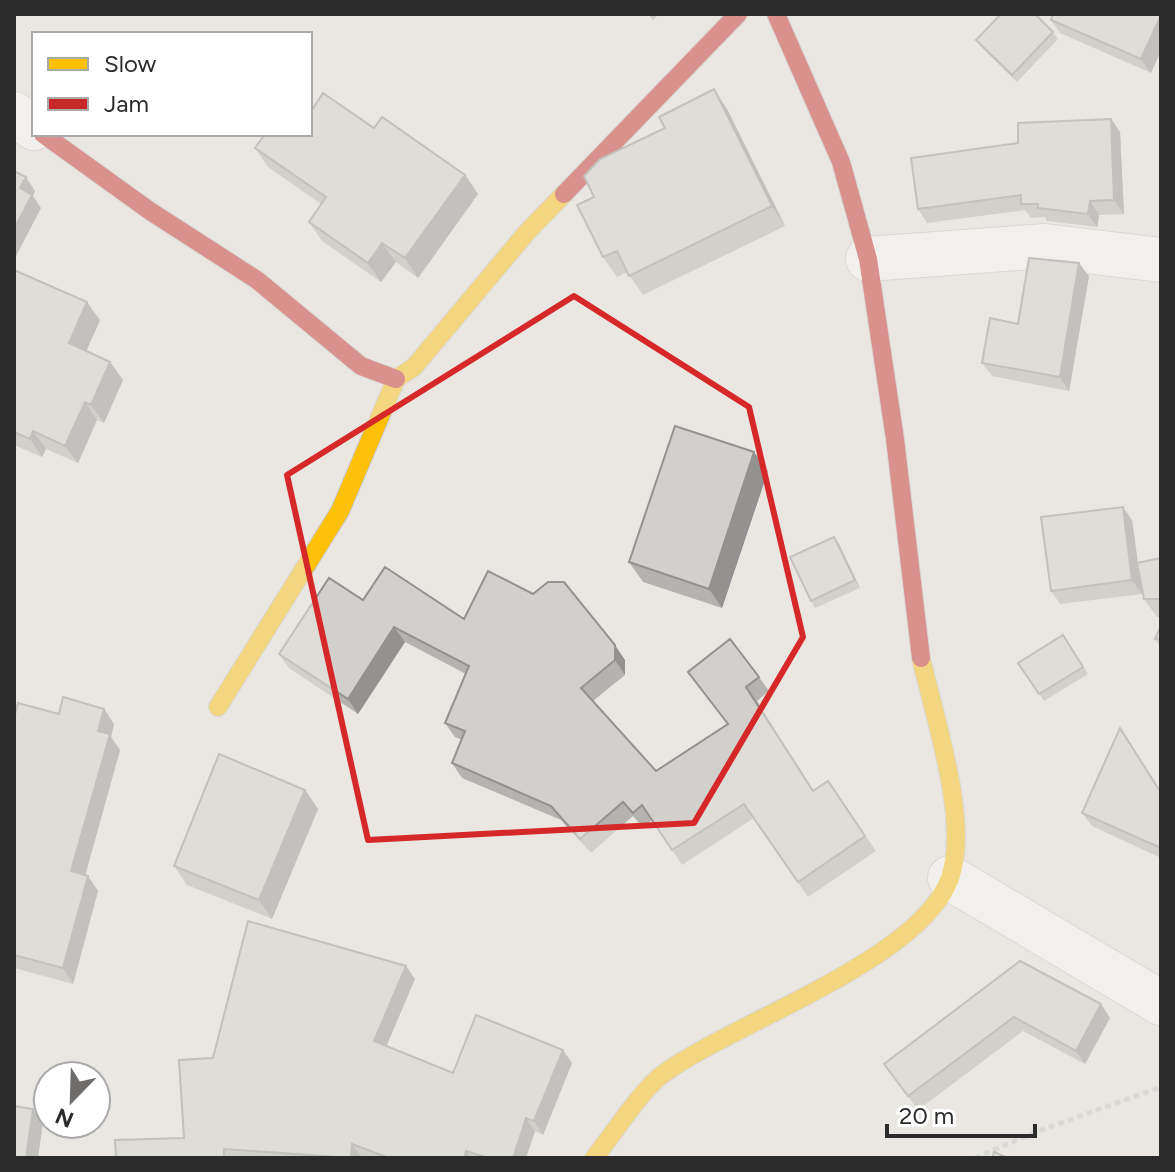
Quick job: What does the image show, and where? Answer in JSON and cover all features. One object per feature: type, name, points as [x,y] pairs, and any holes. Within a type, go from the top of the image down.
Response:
[{"type":"street","points":[[218,707],[340,511],[396,379],[414,367],[528,231],[738,14]]},
{"type":"street","points":[[594,1158],[661,1075],[862,964],[923,919],[950,878],[957,818],[918,644],[895,439],[868,259],[841,162],[776,14],[787,14]]},
{"type":"street","points":[[14,114],[32,127]]},
{"type":"street","points":[[46,136],[150,211],[257,280],[361,366],[396,379]]},
{"type":"street","points":[[868,259],[1045,246],[1161,260]]},
{"type":"street","points":[[950,878],[1161,1003]]},
{"type":"path","points":[[975,1158],[1033,1133],[1161,1087]]},
{"type":"highlighted area","points":[[574,296],[749,407],[803,637],[694,823],[368,840],[287,475]]},
{"type":"building","points":[[1001,14],[1035,14],[1053,32],[1012,75],[976,40]]},
{"type":"building","points":[[1053,14],[1161,15],[1141,59],[1051,20]]},
{"type":"building","points":[[714,89],[772,206],[629,276],[617,251],[603,257],[577,205],[594,197],[584,176],[600,159],[665,128],[659,117]]},
{"type":"building","points":[[323,93],[374,128],[382,117],[465,175],[405,258],[382,243],[368,263],[309,222],[326,197],[255,148],[264,136],[312,136],[312,110]]},
{"type":"building","points":[[1111,119],[1114,200],[1090,201],[1088,214],[1038,208],[1038,204],[1021,204],[1021,195],[918,209],[911,158],[1018,143],[1018,123]]},
{"type":"building","points":[[14,171],[26,177],[20,188],[32,195],[14,229]]},
{"type":"building","points":[[1029,258],[1079,263],[1060,377],[982,363],[990,318],[1018,324]]},
{"type":"building","points":[[14,270],[87,302],[69,343],[110,362],[91,405],[85,402],[65,446],[33,431],[30,439],[14,432]]},
{"type":"building","points":[[675,426],[754,452],[709,589],[629,562]]},
{"type":"building","points":[[1123,507],[1132,580],[1051,591],[1041,517]]},
{"type":"building","points":[[834,537],[855,580],[811,601],[790,557]]},
{"type":"building","points":[[1161,558],[1161,599],[1144,599],[1137,563]]},
{"type":"building","points":[[385,567],[464,619],[488,571],[533,594],[548,582],[564,582],[615,645],[615,660],[581,688],[656,771],[728,724],[688,672],[730,639],[759,677],[746,687],[813,791],[828,781],[865,836],[798,882],[744,804],[672,850],[642,805],[633,813],[623,802],[580,839],[551,806],[452,763],[465,731],[445,723],[469,666],[394,627],[348,699],[279,654],[329,578],[363,600]]},
{"type":"building","points":[[1063,635],[1083,667],[1039,694],[1018,663]]},
{"type":"building","points":[[63,697],[104,709],[98,731],[110,734],[71,871],[88,876],[63,968],[14,955],[14,718],[18,703],[59,714]]},
{"type":"building","points":[[1120,728],[1161,793],[1161,848],[1082,813]]},
{"type":"building","points":[[219,754],[305,790],[259,900],[174,866]]},
{"type":"building","points":[[248,921],[406,966],[374,1041],[453,1073],[476,1015],[563,1050],[534,1121],[526,1118],[513,1158],[488,1158],[466,1151],[464,1158],[389,1158],[352,1144],[351,1158],[224,1149],[224,1158],[116,1158],[115,1140],[184,1138],[179,1060],[213,1058]]},
{"type":"building","points":[[1020,961],[1101,1004],[1076,1051],[1014,1017],[908,1096],[884,1064]]},
{"type":"building","points":[[14,1106],[32,1109],[26,1158],[14,1158]]},
{"type":"building","points":[[994,1152],[1008,1158],[992,1158]]},
{"type":"traffic: slow","points":[[218,707],[340,511],[396,379],[414,367],[528,231],[564,194]]},
{"type":"traffic: slow","points":[[594,1158],[637,1101],[663,1074],[865,962],[903,936],[932,908],[950,878],[956,828],[948,769],[921,658]]},
{"type":"traffic: jam","points":[[564,194],[738,14]]},
{"type":"traffic: jam","points":[[776,14],[841,162],[868,259],[895,439],[921,658]]},
{"type":"traffic: jam","points":[[46,136],[150,211],[257,280],[361,366],[396,379]]}]
